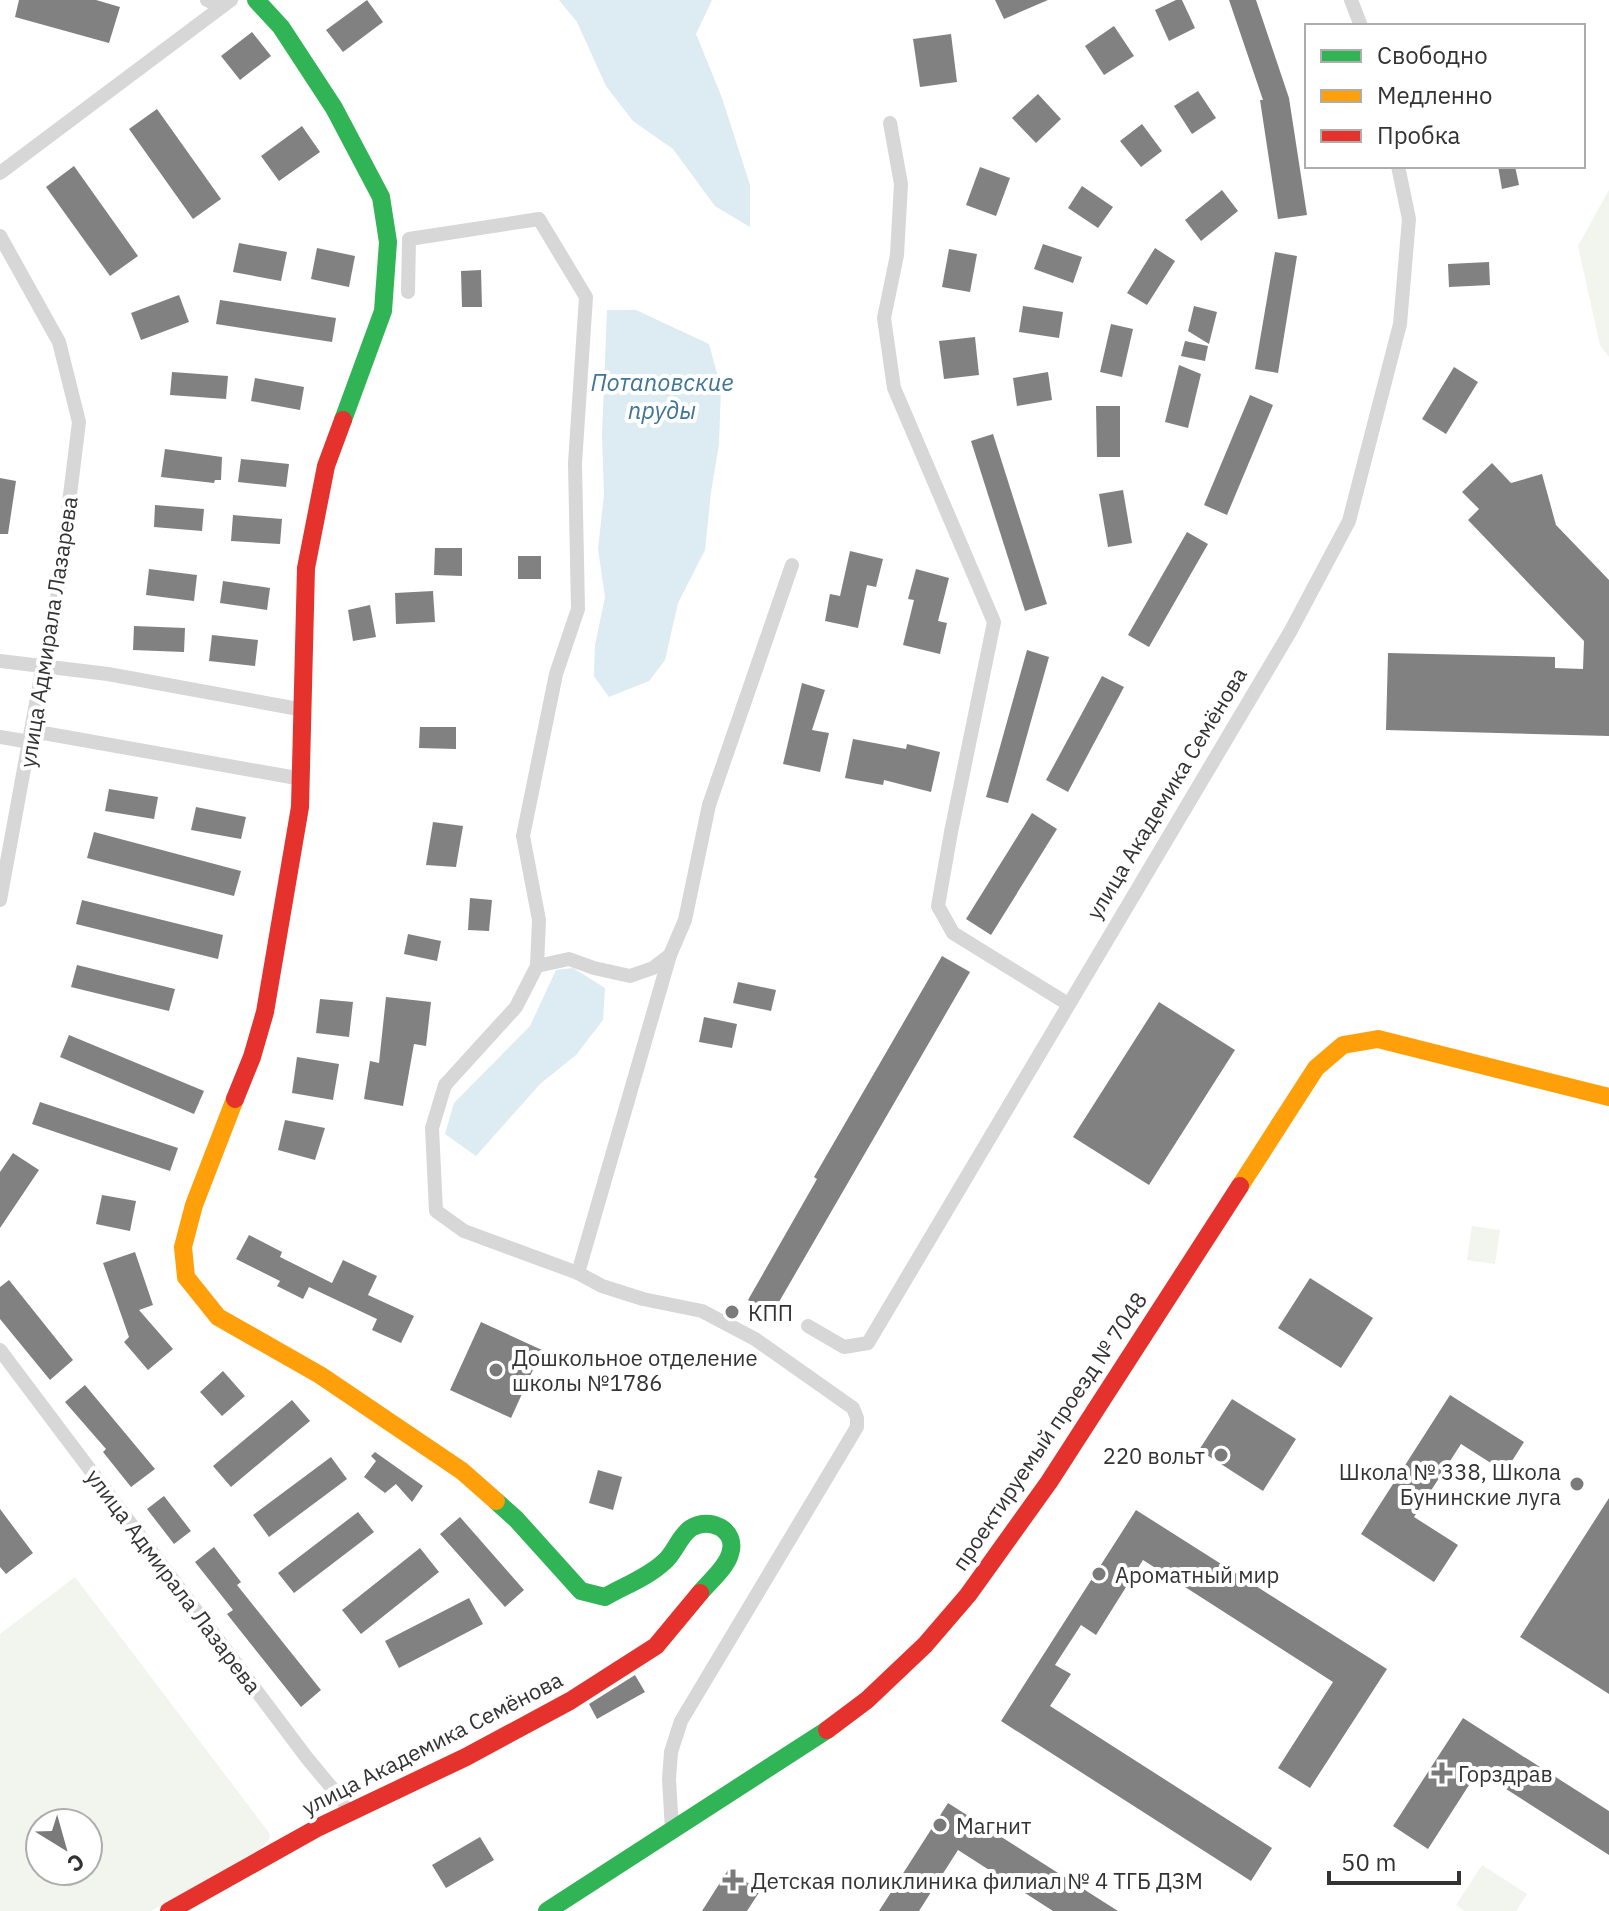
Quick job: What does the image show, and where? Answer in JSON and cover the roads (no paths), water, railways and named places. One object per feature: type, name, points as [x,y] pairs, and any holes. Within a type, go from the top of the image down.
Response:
[{"type":"street","points":[[207,0],[226,4]]},
{"type":"street","points":[[0,737],[31,736],[302,779],[306,568],[326,466],[383,311],[388,242],[381,197],[334,108],[281,27],[256,0]]},
{"type":"street","points":[[1351,0],[1360,24]]},
{"type":"street","points":[[0,173],[226,4]]},
{"type":"street","points":[[890,123],[901,184],[897,255],[884,318],[894,388],[994,622],[938,906],[953,933],[1068,1004]]},
{"type":"street","name":"улица Академика Семёнова","points":[[808,1326],[844,1347],[868,1343],[1290,632],[1349,521],[1400,324],[1409,219],[1398,168]]},
{"type":"street","points":[[408,292],[409,239],[539,219],[586,297],[575,463],[578,609],[556,674],[523,836],[539,920],[537,966],[516,1007],[445,1085],[432,1128],[436,1211],[464,1231],[578,1273],[602,1286],[643,1299],[702,1311],[755,1339],[853,1408],[857,1418],[857,1427],[681,1721],[671,1752],[672,1830]]},
{"type":"street","name":"улица Адмирала Лазарева","points":[[0,236],[59,342],[79,422],[54,624],[43,665],[0,900]]},
{"type":"street","points":[[578,1273],[670,955],[685,920],[709,805],[792,565]]},
{"type":"street","points":[[0,661],[43,665],[304,710]]},
{"type":"street","name":"улица Академика Семёнова","points":[[169,1911],[351,1811],[466,1757],[570,1701],[656,1646],[730,1557],[733,1544],[729,1533],[715,1524],[694,1526],[665,1563],[605,1597],[581,1591],[516,1519],[462,1471],[320,1375],[218,1317],[186,1277],[183,1247],[194,1205],[252,1057],[265,1012],[300,807],[302,779]]},
{"type":"street","points":[[537,966],[569,959],[630,976],[653,968],[670,955]]},
{"type":"street","name":"проектируемый проезд № 7048","points":[[547,1911],[819,1736],[898,1673],[950,1618],[1049,1482],[1316,1068],[1334,1049],[1356,1040],[1399,1042],[1609,1097]]},
{"type":"street","name":"улица Адмирала Лазарева","points":[[0,1350],[307,1758],[351,1811]]},
{"type":"water","points":[[559,0],[712,0],[696,34],[722,98],[750,185],[750,227],[715,206],[673,149],[633,121],[606,86],[577,22]]},
{"type":"water","name":"Потаповские пруды","points":[[607,310],[636,310],[709,344],[721,388],[719,444],[705,550],[678,603],[665,660],[649,681],[609,697],[594,676],[595,645],[605,597],[598,549],[604,495],[602,435]]},
{"type":"water","points":[[573,968],[605,988],[603,1020],[576,1055],[540,1084],[476,1156],[445,1134],[454,1103],[530,1026],[556,970]]},
{"type":"place","name":"КПП","points":[[732,1312]]},
{"type":"place","name":"Дошкольное отделение школы №1786","points":[[496,1370]]},
{"type":"place","name":"220 вольт","points":[[1221,1455]]},
{"type":"place","name":"Школа № 338, Школа Бунинские луга","points":[[1577,1484]]},
{"type":"place","name":"Ароматный мир","points":[[1099,1574]]},
{"type":"place","name":"Горздрав","points":[[1442,1773]]},
{"type":"place","name":"Магнит","points":[[940,1825]]},
{"type":"place","name":"Детская поликлиника филиал № 4 ТГБ ДЗМ","points":[[733,1880]]}]
